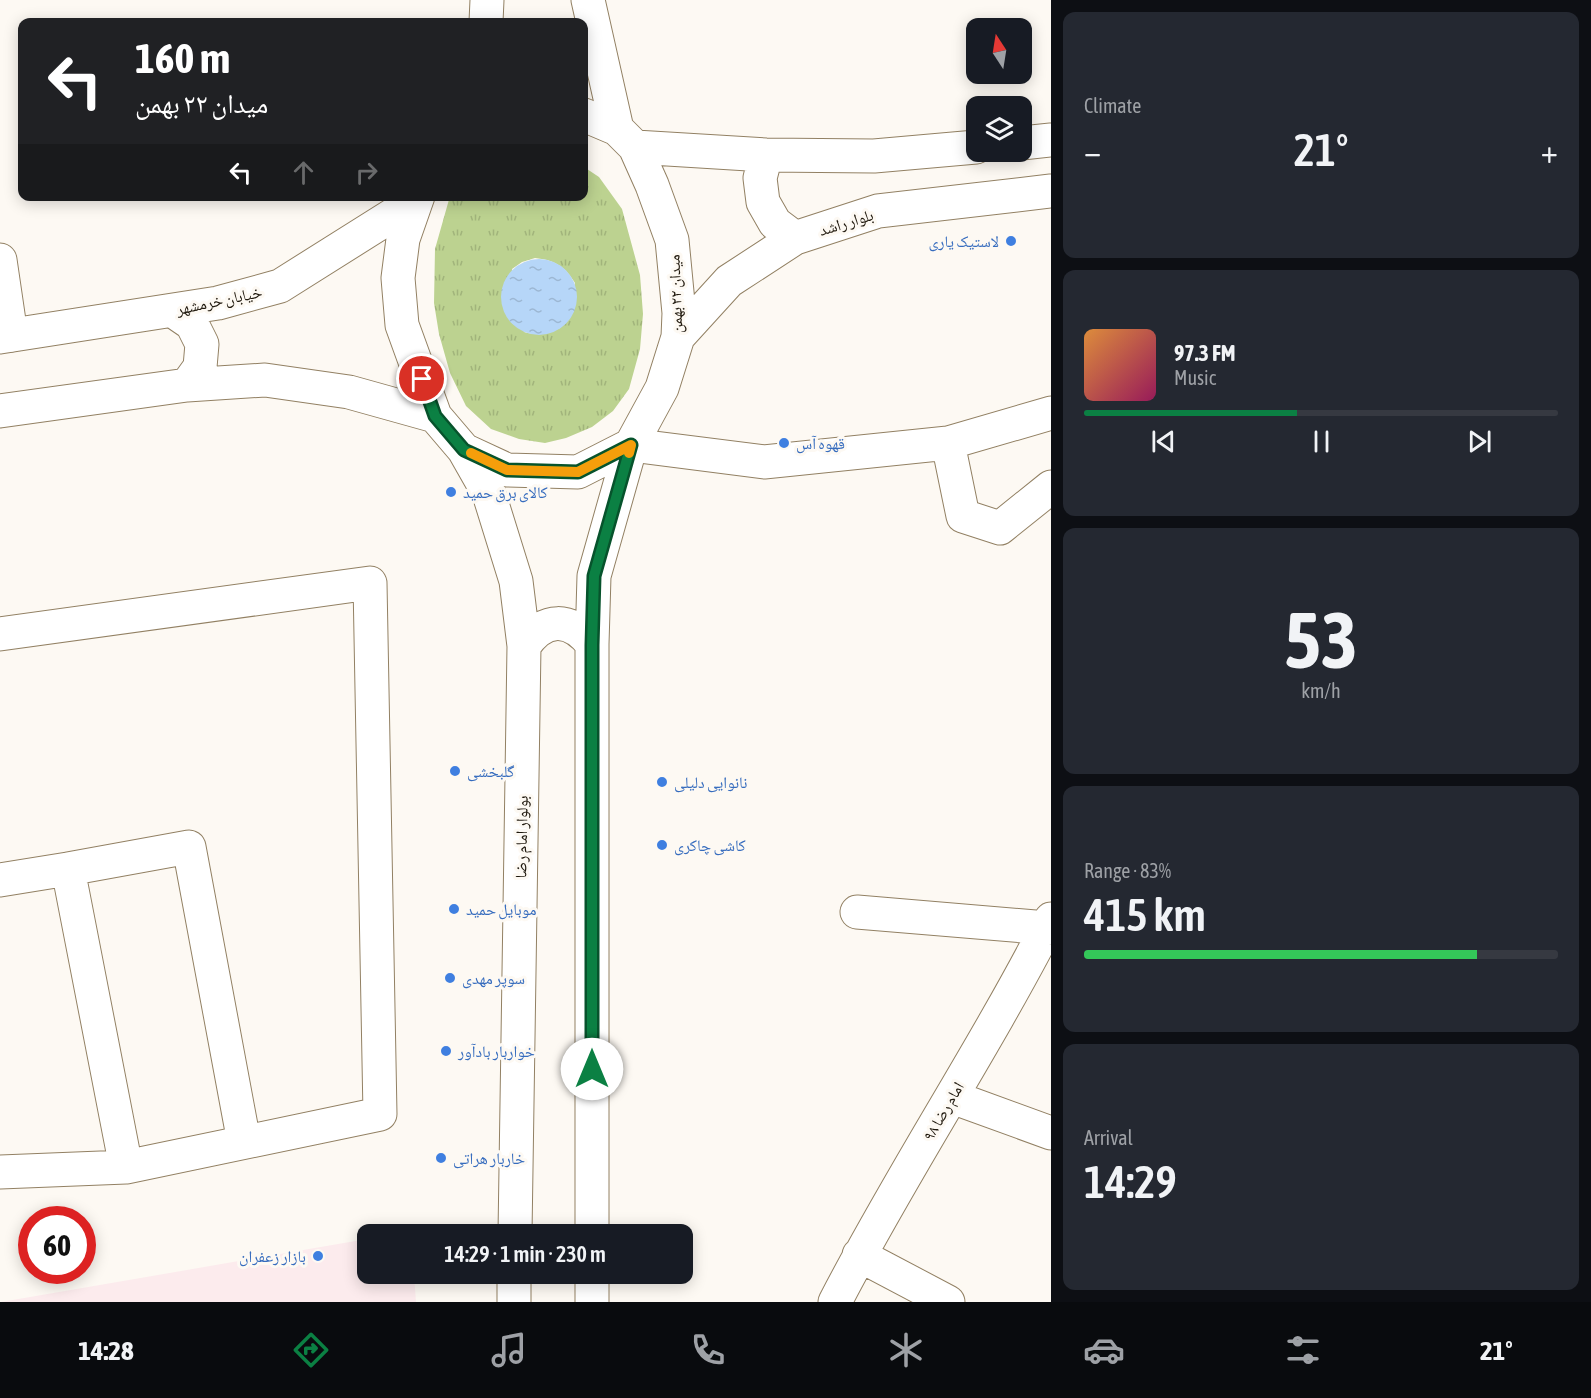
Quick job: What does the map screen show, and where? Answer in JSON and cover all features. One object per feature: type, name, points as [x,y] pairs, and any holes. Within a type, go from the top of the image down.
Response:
[{"type":"main road","points":[[486,18],[487,0]]},
{"type":"main road","name":"میدان ۲۲ بهمن","points":[[588,0],[626,138],[652,185],[672,240],[679,313],[678,337],[662,388],[631,445]]},
{"type":"main road","points":[[588,117],[626,138],[766,155],[874,156],[966,148]]},
{"type":"main road","points":[[1032,142],[1051,140]]},
{"type":"main road","points":[[766,155],[760,178],[763,202],[775,223],[795,237]]},
{"type":"main road","name":"بلوار راشد","points":[[678,337],[729,281],[795,237],[878,211],[1051,191]]},
{"type":"main road","name":"خیابان خرمشهر","points":[[5,336],[218,303],[280,286],[413,201]]},
{"type":"main road","points":[[415,201],[403,239],[398,278],[402,325],[435,416],[464,450],[507,470],[578,472],[631,445],[764,462],[948,443],[1051,414]]},
{"type":"main road","points":[[0,260],[5,336]]},
{"type":"main road","points":[[173,311],[192,324],[202,344],[200,367],[187,385]]},
{"type":"main road","points":[[0,411],[187,385],[265,380],[349,392],[435,416]]},
{"type":"main road","points":[[948,443],[963,516],[1000,528],[1051,486]]},
{"type":"main road","points":[[592,1224],[594,576],[631,445]]},
{"type":"main road","name":"بولوار امام رضا","points":[[464,450],[489,494],[516,581],[524,646],[515,1224]]},
{"type":"main road","points":[[0,634],[370,583],[380,1113],[126,1167],[0,1172]]},
{"type":"main road","points":[[524,646],[534,632],[549,624],[566,624],[581,631],[592,645]]},
{"type":"main road","points":[[0,880],[68,870],[189,847],[244,1142]]},
{"type":"main road","points":[[68,870],[126,1167]]},
{"type":"main road","points":[[857,912],[1049,924]]},
{"type":"main road","name":"امام رضا ۹۸","points":[[835,1302],[859,1255],[1049,924]]},
{"type":"main road","points":[[952,1096],[1051,1133]]},
{"type":"main road","points":[[859,1255],[948,1302]]},
{"type":"main road","points":[[514,1284],[514,1302]]},
{"type":"main road","points":[[592,1284],[592,1302]]},
{"type":"shaded area","name":"بازار زعفران","points":[[357,1241],[357,1284],[415,1284],[416,1302],[1,1302]]},
{"type":"green space","points":[[588,170],[599,177],[622,209],[640,275],[643,314],[640,349],[629,389],[613,411],[592,427],[566,438],[545,443],[519,439],[491,429],[466,406],[450,373],[439,334],[434,303],[435,249],[449,201],[588,201]],"holes":[[[535,258],[553,262],[563,268],[575,283],[560,328],[547,333],[524,332],[512,269],[522,262]]]},
{"type":"water","points":[[539,259],[554,262],[566,270],[574,282],[577,297],[574,312],[566,324],[554,332],[539,335],[524,332],[512,324],[504,312],[501,297],[504,282],[512,270],[524,262]]},
{"type":"slow traffic","points":[[471,453],[507,470],[578,472],[631,445],[629,453]]},
{"type":"place","name":"لاستیک یاری","points":[[1011,241]]},
{"type":"place","name":"قهوه آس","points":[[784,443]]},
{"type":"place","name":"کالای برق حمید","points":[[451,492]]},
{"type":"place","name":"گلبخشی","points":[[455,771]]},
{"type":"place","name":"نانوایی دلیلی","points":[[662,782]]},
{"type":"place","name":"کاشی چاکری","points":[[662,845]]},
{"type":"place","name":"موبایل حمید","points":[[454,909]]},
{"type":"place","name":"سوپر مهدی","points":[[450,978]]},
{"type":"place","name":"خواربار بادآور","points":[[446,1051]]},
{"type":"place","name":"خاربار هراتی","points":[[441,1158]]},
{"type":"place","name":"بازار زعفران","points":[[318,1256]]},
{"type":"route","points":[[422,379],[435,416],[464,450],[507,470],[578,472],[631,445],[594,576],[592,1069]]}]
